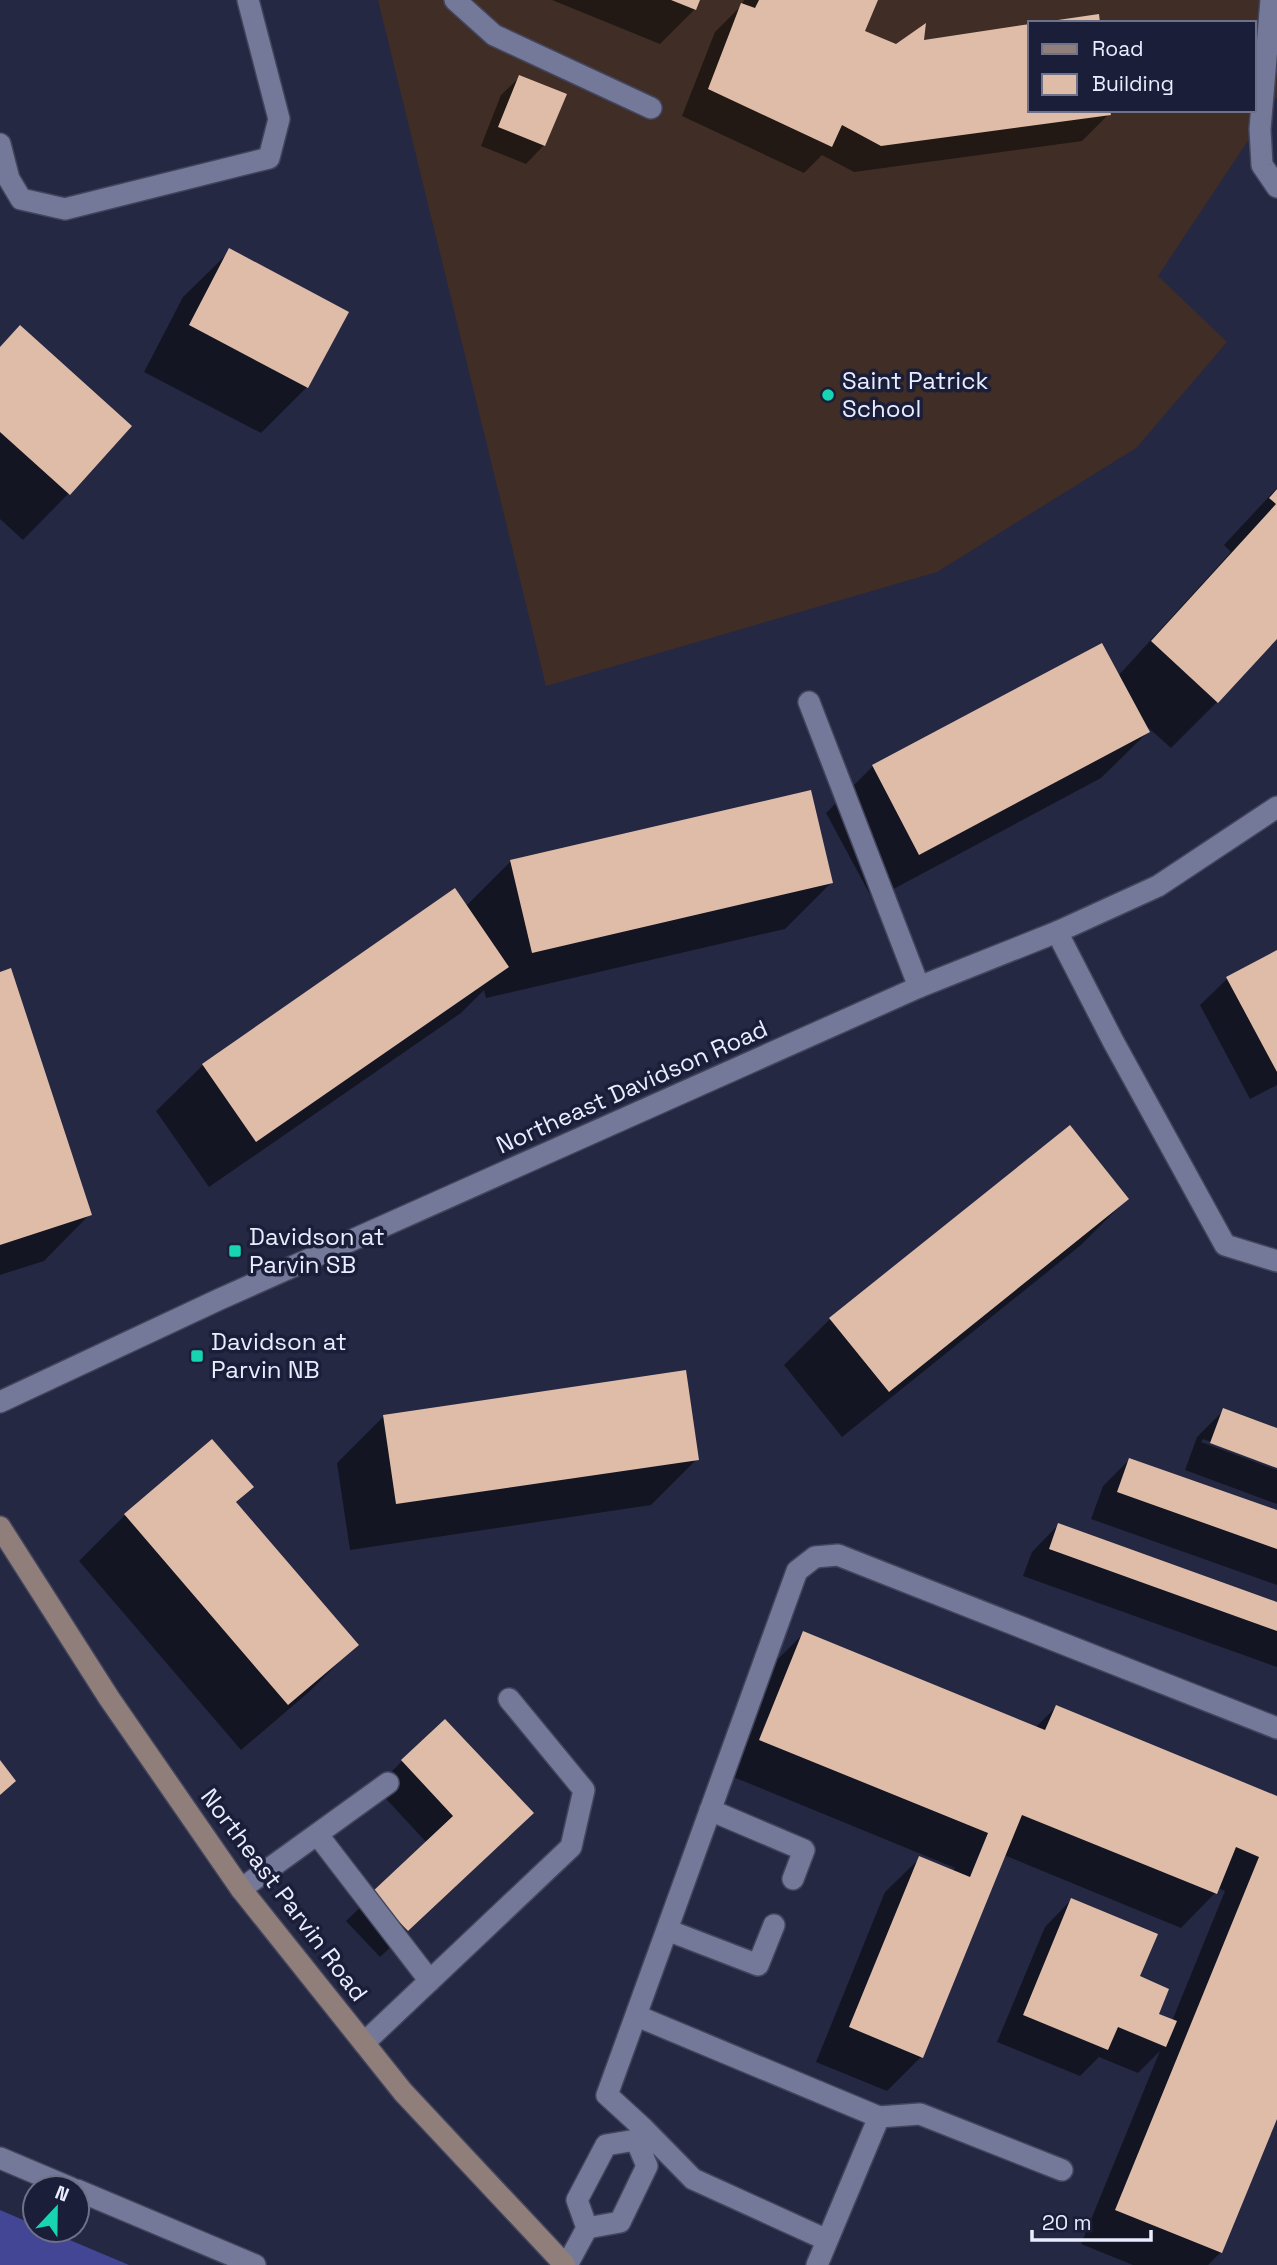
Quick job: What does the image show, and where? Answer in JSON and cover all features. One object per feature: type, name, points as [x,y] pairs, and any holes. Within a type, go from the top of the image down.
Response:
[{"type":"main road","name":"Northeast Parvin Road","points":[[0,1527],[109,1698],[241,1889],[403,2092],[566,2265]]},
{"type":"street","points":[[0,144],[9,179],[21,198],[65,209],[269,158],[279,119],[248,0]]},
{"type":"street","points":[[455,0],[494,35],[651,108]]},
{"type":"street","points":[[1271,0],[1260,129],[1262,165],[1277,187]]},
{"type":"street","points":[[809,702],[919,987]]},
{"type":"street","name":"Northeast Davidson Road","points":[[0,1402],[220,1299],[919,987],[1058,932],[1158,886],[1277,807]]},
{"type":"street","points":[[1058,932],[1113,1041],[1225,1245],[1277,1261]]},
{"type":"street","points":[[827,2240],[692,2179],[640,2134],[607,2095],[797,1571],[815,1557],[838,1555],[1277,1728]]},
{"type":"street","points":[[364,2043],[571,1847],[584,1790],[509,1699]]},
{"type":"street","points":[[241,1889],[388,1783]]},
{"type":"street","points":[[710,1810],[804,1850],[793,1879]]},
{"type":"street","points":[[317,1834],[430,1981]]},
{"type":"street","points":[[667,1930],[758,1965],[774,1925]]},
{"type":"street","points":[[637,2016],[879,2117],[920,2114],[1062,2170]]},
{"type":"street","points":[[817,2265],[879,2117]]},
{"type":"street","points":[[587,2228],[620,2222],[647,2165],[640,2134]]},
{"type":"street","points":[[566,2265],[587,2228],[577,2200],[606,2146],[640,2134]]},
{"type":"street","points":[[0,2158],[38,2174]]},
{"type":"street","points":[[91,2196],[255,2265]]},
{"type":"shaded area","name":"Saint Patrick School","points":[[378,0],[1277,0],[1277,97],[1158,276],[1227,342],[1136,448],[937,572],[546,686]]},
{"type":"shaded area","points":[[0,2210],[21,2219],[21,2244],[79,2244],[129,2265],[0,2265]]},
{"type":"building","points":[[671,0],[700,0],[696,10]]},
{"type":"building","points":[[759,0],[878,0],[865,31],[896,44],[926,23],[924,40],[1028,24],[1028,112],[1110,112],[1111,115],[881,146],[842,125],[832,147],[708,89],[741,3],[755,8]]},
{"type":"building","points":[[1099,14],[1100,21],[1051,21]]},
{"type":"building","points":[[519,75],[567,94],[545,146],[498,127]]},
{"type":"building","points":[[229,248],[349,312],[308,388],[189,325]]},
{"type":"building","points":[[20,325],[132,426],[70,495],[0,432],[0,347]]},
{"type":"building","points":[[1277,489],[1277,639],[1218,703],[1151,641],[1276,504],[1269,498]]},
{"type":"building","points":[[1102,643],[1150,732],[919,855],[872,765]]},
{"type":"building","points":[[811,790],[833,883],[532,953],[510,860]]},
{"type":"building","points":[[455,888],[509,967],[256,1142],[202,1064]]},
{"type":"building","points":[[1277,950],[1277,1072],[1226,977]]},
{"type":"building","points":[[11,968],[92,1215],[0,1245],[0,972]]},
{"type":"building","points":[[1070,1125],[1129,1199],[889,1392],[829,1318]]},
{"type":"building","points":[[686,1370],[699,1460],[396,1504],[383,1415]]},
{"type":"building","points":[[1223,1408],[1277,1428],[1277,1468],[1210,1443]]},
{"type":"building","points":[[212,1439],[254,1487],[236,1502],[359,1645],[288,1705],[124,1514]]},
{"type":"building","points":[[1129,1458],[1277,1510],[1277,1549],[1117,1492]]},
{"type":"building","points":[[1058,1523],[1277,1602],[1277,1631],[1049,1549]]},
{"type":"building","points":[[803,1631],[1045,1730],[1056,1705],[1277,1796],[1277,2119],[1222,2253],[1115,2210],[1259,1857],[1236,1847],[1217,1894],[1022,1815],[923,2058],[849,2027],[919,1856],[970,1877],[988,1833],[759,1740]]},
{"type":"building","points":[[445,1719],[534,1813],[408,1931],[371,1893],[453,1816],[401,1760]]},
{"type":"building","points":[[0,1760],[16,1781],[0,1795]]},
{"type":"building","points":[[1071,1898],[1158,1934],[1140,1976],[1169,1989],[1159,2014],[1177,2021],[1166,2047],[1118,2027],[1108,2050],[1023,2015]]},
{"type":"place","name":"Saint Patrick School","points":[[828,395]]},
{"type":"place","name":"Davidson at Parvin SB","points":[[235,1251]]},
{"type":"place","name":"Davidson at Parvin NB","points":[[197,1356]]}]
